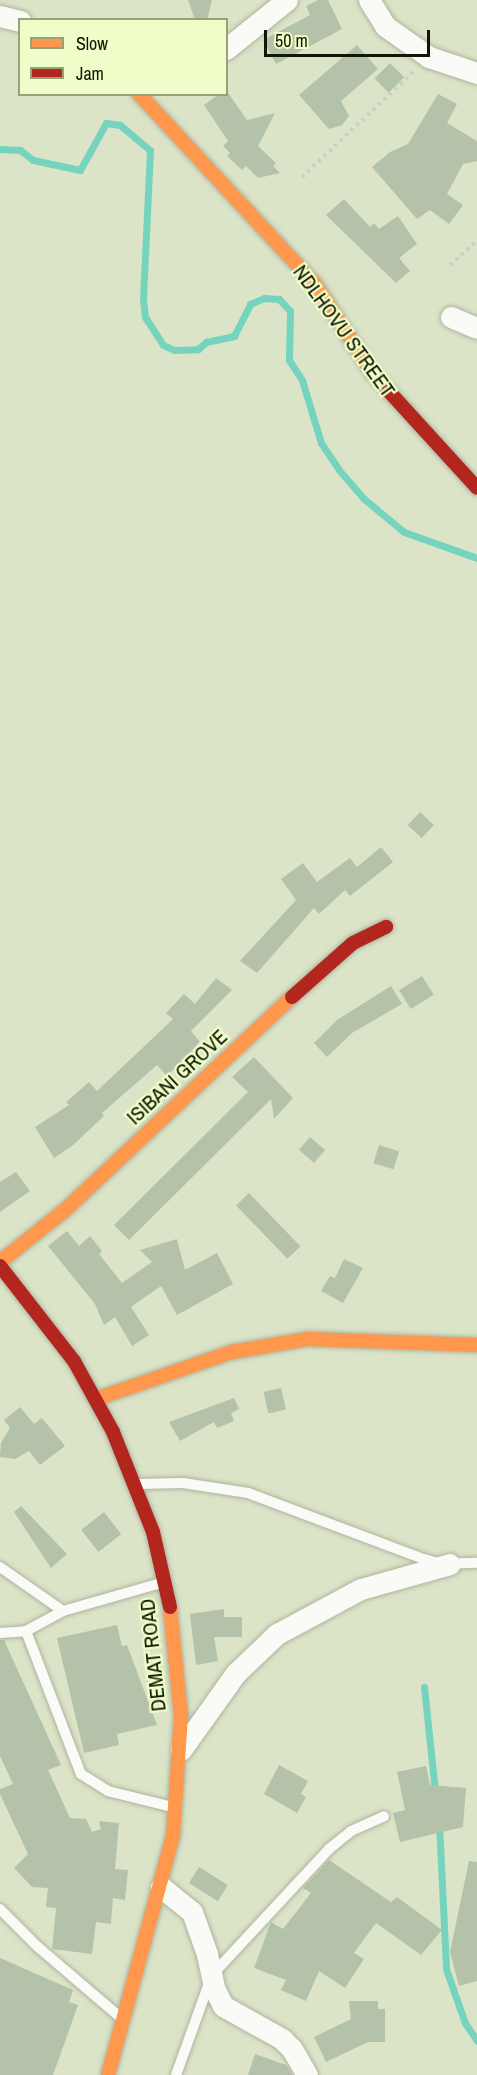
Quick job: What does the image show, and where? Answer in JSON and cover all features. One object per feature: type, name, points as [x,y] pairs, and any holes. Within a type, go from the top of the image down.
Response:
[{"type":"street","points":[[228,47],[286,0]]},
{"type":"street","points":[[369,0],[386,26],[429,57],[477,73]]},
{"type":"street","points":[[0,16],[18,20]]},
{"type":"street","name":"NDLHOVU STREET","points":[[141,96],[315,284],[376,379],[477,488]]},
{"type":"street","points":[[451,317],[477,328]]},
{"type":"street","name":"ISIBANI GROVE","points":[[0,1264],[72,1203],[353,943],[386,927]]},
{"type":"street","name":"DEMAT ROAD","points":[[0,1264],[62,1344],[96,1399],[136,1484],[166,1581],[178,1654],[180,1750],[176,1808],[161,1887],[108,2075]]},
{"type":"street","points":[[96,1399],[232,1352],[307,1339],[477,1345]]},
{"type":"street","points":[[180,1750],[236,1673],[277,1634],[361,1589],[450,1564]]},
{"type":"street","points":[[161,1887],[192,1912],[223,2006],[282,2039],[292,2049],[307,2075]]},
{"type":"lane","points":[[136,1484],[183,1483],[248,1493],[424,1559],[450,1564],[477,1563]]},
{"type":"lane","points":[[0,1567],[63,1611]]},
{"type":"lane","points":[[0,1633],[27,1631],[63,1611],[166,1581]]},
{"type":"lane","points":[[27,1631],[81,1774],[108,1791],[176,1808]]},
{"type":"lane","points":[[177,2075],[212,1975],[329,1849],[351,1831],[384,1816]]},
{"type":"lane","points":[[0,1909],[38,1947],[123,2020]]},
{"type":"path","points":[[303,177],[429,57]]},
{"type":"path","points":[[450,265],[477,242]]},
{"type":"building","points":[[188,0],[212,0],[208,18],[194,18]]},
{"type":"building","points":[[318,0],[328,0],[342,29],[276,64],[263,40],[310,15],[306,6]]},
{"type":"building","points":[[357,45],[378,69],[341,101],[349,116],[342,125],[329,129],[299,95]]},
{"type":"building","points":[[390,63],[404,77],[389,93],[374,79]]},
{"type":"building","points":[[228,93],[247,120],[275,113],[258,146],[276,163],[273,166],[280,173],[258,178],[246,166],[242,170],[227,156],[230,153],[223,146],[228,141],[204,105],[216,96],[228,96]]},
{"type":"building","points":[[438,94],[457,104],[447,123],[477,141],[477,161],[463,164],[447,194],[463,205],[449,224],[430,210],[417,219],[372,167],[390,152],[408,144]]},
{"type":"building","points":[[344,199],[370,227],[374,223],[379,229],[398,216],[417,244],[399,258],[410,271],[396,283],[326,215]]},
{"type":"building","points":[[420,812],[434,825],[422,838],[408,825]]},
{"type":"building","points":[[381,847],[393,862],[350,896],[345,890],[319,914],[314,908],[257,973],[240,961],[296,900],[281,879],[303,863],[317,882],[350,858],[357,867]]},
{"type":"building","points":[[422,976],[434,995],[411,1009],[399,990]]},
{"type":"building","points":[[216,978],[232,990],[191,1031],[200,1042],[167,1076],[157,1065],[102,1113],[104,1116],[72,1146],[54,1158],[35,1127],[69,1105],[66,1102],[89,1082],[97,1091],[173,1019],[166,1013],[184,994],[195,1004]]},
{"type":"building","points":[[391,986],[402,1004],[352,1033],[327,1057],[314,1043],[337,1020]]},
{"type":"building","points":[[254,1057],[293,1098],[274,1119],[271,1099],[129,1240],[114,1225],[248,1092],[232,1077]]},
{"type":"building","points":[[310,1137],[325,1150],[314,1163],[299,1150]]},
{"type":"building","points":[[379,1145],[399,1151],[394,1169],[373,1163]]},
{"type":"building","points":[[16,1172],[30,1191],[0,1212],[0,1182]]},
{"type":"building","points":[[249,1193],[300,1246],[287,1259],[236,1206]]},
{"type":"building","points":[[67,1231],[79,1246],[90,1236],[102,1251],[99,1254],[122,1283],[152,1262],[140,1250],[177,1239],[185,1270],[217,1253],[233,1284],[177,1315],[161,1286],[131,1307],[149,1335],[132,1346],[115,1317],[104,1325],[95,1304],[48,1246]]},
{"type":"building","points":[[344,1259],[363,1268],[343,1303],[321,1291],[330,1276],[335,1278]]},
{"type":"building","points":[[281,1388],[286,1409],[268,1413],[263,1392]]},
{"type":"building","points":[[234,1398],[239,1409],[231,1413],[234,1421],[217,1428],[214,1422],[180,1441],[169,1422]]},
{"type":"building","points":[[20,1407],[34,1424],[42,1418],[65,1446],[40,1465],[29,1451],[15,1459],[0,1457],[1,1443],[10,1428],[4,1420]]},
{"type":"building","points":[[21,1506],[67,1554],[51,1568],[14,1512]]},
{"type":"building","points":[[104,1512],[121,1534],[98,1552],[81,1530]]},
{"type":"building","points":[[224,1609],[224,1617],[242,1617],[242,1637],[214,1637],[218,1661],[196,1665],[190,1614]]},
{"type":"building","points":[[117,1625],[122,1646],[127,1645],[157,1725],[117,1734],[119,1745],[84,1753],[57,1638]]},
{"type":"building","points":[[0,1640],[4,1640],[61,1765],[48,1770],[70,1818],[86,1819],[92,1832],[101,1829],[99,1821],[119,1823],[115,1869],[128,1870],[125,1900],[113,1898],[111,1924],[96,1922],[92,1954],[52,1949],[56,1908],[46,1907],[48,1888],[32,1887],[14,1868],[28,1854],[0,1794],[0,1789],[13,1784],[0,1756]]},
{"type":"building","points":[[279,1765],[308,1781],[301,1794],[306,1797],[297,1813],[264,1794]]},
{"type":"building","points":[[426,1766],[430,1785],[466,1788],[463,1827],[400,1842],[393,1813],[405,1810],[397,1772]]},
{"type":"building","points":[[329,1860],[391,1902],[397,1897],[442,1930],[421,1955],[376,1923],[354,1953],[364,1959],[345,1988],[319,1971],[306,2001],[281,1990],[286,1980],[254,1968],[271,1922],[283,1929],[311,1893],[303,1888]]},
{"type":"building","points":[[469,1861],[477,1862],[477,1981],[459,1986],[450,1952]]},
{"type":"building","points":[[199,1867],[228,1885],[218,1901],[189,1883]]},
{"type":"building","points":[[0,1958],[73,1990],[69,2002],[78,2005],[53,2075],[0,2075]]},
{"type":"building","points":[[349,2001],[378,2001],[378,2009],[385,2009],[385,2042],[368,2042],[326,2062],[314,2037],[351,2019]]},
{"type":"building","points":[[255,2054],[286,2065],[292,2075],[248,2075]]},
{"type":"waterway","points":[[0,149],[20,150],[33,160],[80,170],[106,123],[120,125],[150,150],[143,299],[145,317],[163,345],[174,350],[198,349],[206,342],[234,336],[250,304],[264,298],[279,299],[290,311],[289,360],[302,380],[321,443],[339,470],[363,498],[404,532],[477,558]]},
{"type":"waterway","points":[[424,1687],[435,1792]]},
{"type":"waterway","points":[[439,1824],[446,1969],[465,2023],[477,2041]]},
{"type":"traffic: slow","points":[[141,96],[315,284],[373,374]]},
{"type":"traffic: slow","points":[[0,1262],[64,1211],[292,997]]},
{"type":"traffic: slow","points":[[96,1399],[232,1352],[307,1339],[477,1345]]},
{"type":"traffic: slow","points":[[108,2075],[173,1836],[181,1716],[170,1607]]},
{"type":"traffic: jam","points":[[373,374],[477,488]]},
{"type":"traffic: jam","points":[[292,997],[353,943],[386,927]]},
{"type":"traffic: jam","points":[[0,1266],[74,1361],[113,1432],[153,1532],[170,1607]]}]
